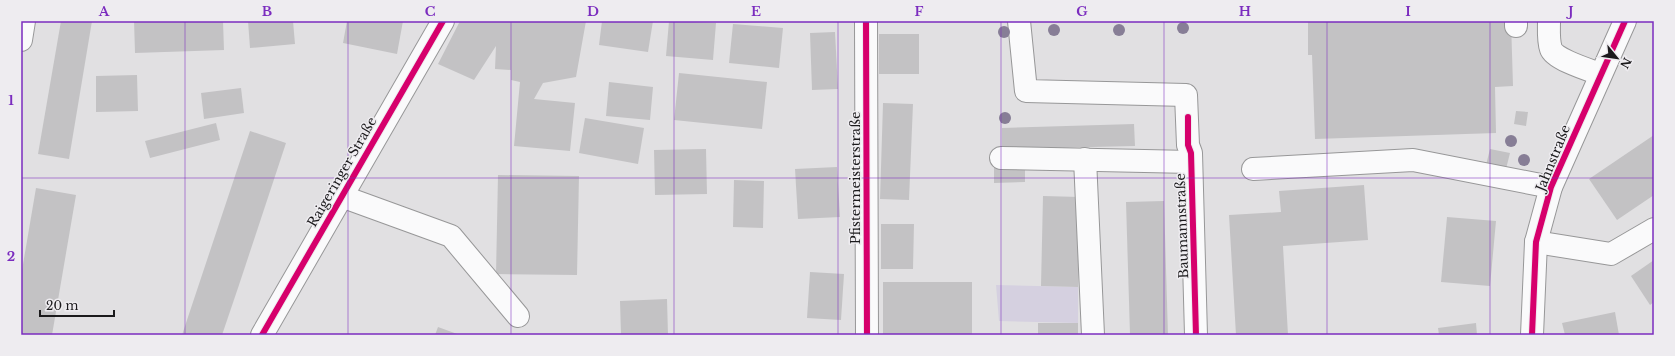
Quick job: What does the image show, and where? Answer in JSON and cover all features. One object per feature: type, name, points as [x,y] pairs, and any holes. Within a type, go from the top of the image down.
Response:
[{"type":"street","points":[[21,40],[24,21]]},
{"type":"street","name":"Raigeringer Straße","points":[[262,335],[443,21]]},
{"type":"street","name":"Pfistermeisterstraße","points":[[866,21],[867,335]]},
{"type":"street","name":"Baumannstraße","points":[[1019,21],[1026,91],[1186,95],[1191,162],[1196,335]]},
{"type":"street","points":[[1549,21],[1551,51],[1560,58],[1600,74]]},
{"type":"street","name":"Jahnstraße","points":[[1532,335],[1536,242],[1551,187],[1600,74],[1625,21]]},
{"type":"street","points":[[1001,158],[1085,158],[1191,162]]},
{"type":"street","points":[[1085,158],[1093,335]]},
{"type":"street","points":[[1253,169],[1413,160],[1551,187]]},
{"type":"street","points":[[341,196],[451,236],[518,316]]},
{"type":"street","points":[[1536,242],[1610,254],[1654,229]]},
{"type":"shaded area","points":[[996,285],[1078,287],[1078,323],[999,321]]},
{"type":"building","points":[[61,21],[92,21],[69,159],[38,154]]},
{"type":"building","points":[[134,21],[223,21],[224,50],[135,53]]},
{"type":"building","points":[[248,21],[293,21],[295,44],[250,48]]},
{"type":"building","points":[[347,21],[403,21],[397,54],[343,43]]},
{"type":"building","points":[[460,21],[586,21],[576,77],[543,83],[534,99],[575,103],[570,151],[514,146],[520,82],[511,80],[511,70],[495,69],[496,46],[474,80],[438,64]]},
{"type":"building","points":[[602,21],[653,21],[648,52],[599,45]]},
{"type":"building","points":[[669,21],[716,23],[713,60],[666,56]]},
{"type":"building","points":[[1308,21],[1511,21],[1513,86],[1495,87],[1496,133],[1315,139],[1312,55],[1308,55]]},
{"type":"building","points":[[733,24],[783,28],[779,68],[729,63]]},
{"type":"building","points":[[835,32],[838,89],[812,90],[810,33]]},
{"type":"building","points":[[879,34],[919,34],[919,74],[879,74]]},
{"type":"building","points":[[679,73],[767,82],[762,129],[674,120]]},
{"type":"building","points":[[137,75],[138,111],[96,112],[96,76]]},
{"type":"building","points":[[609,82],[653,87],[650,120],[606,116]]},
{"type":"building","points":[[241,88],[244,113],[204,119],[201,93]]},
{"type":"building","points":[[883,103],[913,104],[909,200],[880,199]]},
{"type":"building","points":[[1516,111],[1528,112],[1526,126],[1514,124]]},
{"type":"building","points":[[585,118],[644,128],[638,164],[579,153]]},
{"type":"building","points":[[216,123],[220,140],[150,158],[145,141]]},
{"type":"building","points":[[1134,124],[1135,146],[1002,149],[1002,128]]},
{"type":"building","points":[[250,131],[286,143],[239,285],[222,335],[182,335]]},
{"type":"building","points":[[1654,135],[1654,195],[1617,220],[1589,179]]},
{"type":"building","points":[[706,149],[707,194],[655,195],[654,150]]},
{"type":"building","points":[[1490,149],[1510,153],[1506,169],[1486,165]]},
{"type":"building","points":[[994,165],[1025,165],[1025,182],[994,183]]},
{"type":"building","points":[[837,167],[840,217],[798,219],[795,169]]},
{"type":"building","points":[[498,175],[579,176],[577,275],[496,274]]},
{"type":"building","points":[[734,180],[764,181],[763,228],[733,227]]},
{"type":"building","points":[[1364,185],[1368,240],[1283,246],[1288,335],[1236,335],[1229,215],[1281,212],[1279,191]]},
{"type":"building","points":[[36,188],[76,195],[52,335],[21,335],[21,276]]},
{"type":"building","points":[[1043,196],[1080,197],[1078,287],[1041,286]]},
{"type":"building","points":[[1164,201],[1168,335],[1130,335],[1126,202]]},
{"type":"building","points":[[1447,217],[1496,221],[1490,286],[1441,282]]},
{"type":"building","points":[[881,224],[914,224],[913,269],[881,269]]},
{"type":"building","points":[[1654,260],[1654,302],[1650,305],[1631,276]]},
{"type":"building","points":[[810,272],[844,274],[841,320],[807,318]]},
{"type":"building","points":[[883,282],[972,282],[972,335],[883,335]]},
{"type":"building","points":[[667,299],[668,335],[621,335],[620,301]]},
{"type":"building","points":[[1615,312],[1619,335],[1565,335],[1562,323]]},
{"type":"building","points":[[1038,323],[1078,323],[1078,335],[1038,335]]},
{"type":"building","points":[[1476,323],[1477,335],[1439,335],[1438,328]]},
{"type":"building","points":[[438,327],[460,335],[435,335]]},
{"type":"cycle path","points":[[262,335],[443,21]]},
{"type":"cycle path","points":[[866,21],[867,335]]},
{"type":"cycle path","points":[[1532,335],[1536,242],[1551,187],[1625,21]]},
{"type":"cycle path","points":[[1188,117],[1188,145],[1191,153],[1196,335]]}]
